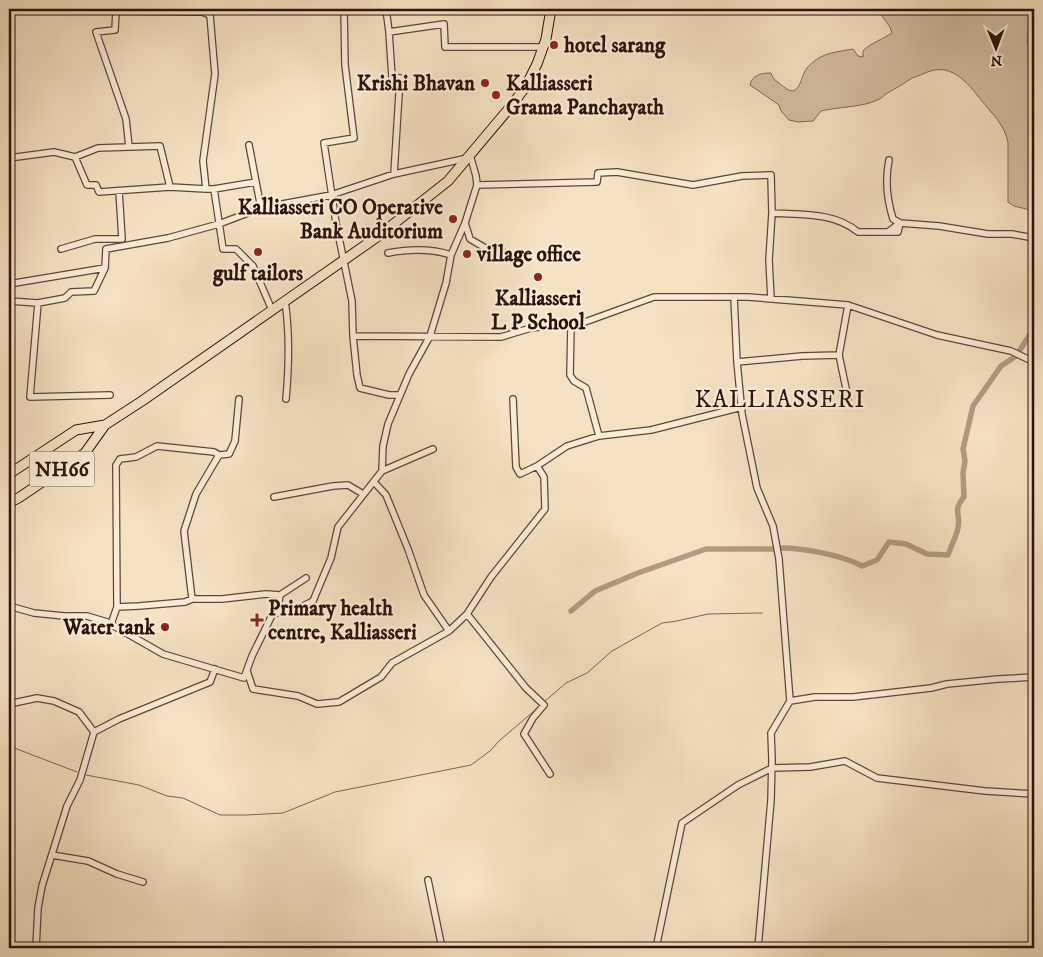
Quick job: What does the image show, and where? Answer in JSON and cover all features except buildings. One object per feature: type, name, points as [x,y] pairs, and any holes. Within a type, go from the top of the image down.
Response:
[{"type":"highway","name":"NH66","points":[[9,503],[85,453],[105,425],[191,368],[377,237],[448,181],[526,86],[538,64],[552,9]]},
{"type":"highway","name":"NH66","points":[[9,474],[76,430],[105,425]]},
{"type":"street","points":[[344,9],[345,65],[354,138],[324,143],[331,195],[352,301],[357,375],[360,388],[400,395]]},
{"type":"street","points":[[386,9],[392,76],[400,78],[394,174]]},
{"type":"street","points":[[129,147],[126,119],[96,32],[115,30],[116,11],[202,11],[210,15],[215,74],[202,161],[206,189]]},
{"type":"street","points":[[389,32],[444,24],[445,47],[543,47]]},
{"type":"street","points":[[249,145],[261,208]]},
{"type":"street","points":[[9,158],[54,152],[75,157],[98,148],[160,146],[170,187]]},
{"type":"street","points":[[75,157],[87,185],[96,185],[98,192],[170,187],[206,189],[256,182]]},
{"type":"street","points":[[9,301],[38,303],[65,298],[71,292],[94,291],[105,268],[106,248],[168,238],[219,224],[261,208],[331,195],[394,174],[469,157],[476,176],[477,185],[465,223],[451,255],[446,283],[430,336],[408,374],[388,424],[383,446],[382,471]]},
{"type":"street","points":[[888,160],[886,173],[888,202],[893,219],[900,223],[940,226],[988,234],[1012,234],[1034,238]]},
{"type":"street","points":[[477,185],[597,182],[598,173],[617,172],[693,185],[742,176],[771,175],[772,213],[769,260],[771,299]]},
{"type":"street","points":[[214,188],[223,248],[236,250],[254,266],[272,310]]},
{"type":"street","points":[[61,248],[95,239],[122,239],[119,191]]},
{"type":"street","points":[[772,213],[829,216],[848,224],[858,232],[898,232],[900,223]]},
{"type":"street","points":[[465,223],[470,239],[487,250],[529,258]]},
{"type":"street","points":[[388,253],[437,250],[451,255]]},
{"type":"street","points":[[9,284],[105,268]]},
{"type":"street","points":[[354,336],[501,338],[531,328],[585,322],[654,297],[734,297],[848,305],[937,335],[1012,352],[1034,362]]},
{"type":"street","points":[[734,297],[737,362],[742,406],[757,488],[773,526],[779,559],[790,701],[771,733],[771,800],[758,948]]},
{"type":"street","points":[[284,301],[289,326],[286,399]]},
{"type":"street","points":[[38,303],[30,397],[110,395]]},
{"type":"street","points":[[848,305],[838,355],[848,398]]},
{"type":"street","points":[[571,324],[570,376],[574,381],[586,388],[599,436]]},
{"type":"street","points":[[737,362],[838,355]]},
{"type":"street","points":[[111,624],[117,607],[116,465],[120,459],[136,457],[157,446],[229,454],[235,441],[239,399]]},
{"type":"street","points":[[513,400],[516,467],[520,474],[537,466],[567,446],[599,436],[651,430],[742,406]]},
{"type":"street","points":[[273,613],[291,612],[313,601],[331,558],[338,527],[382,471],[433,449]]},
{"type":"street","points":[[192,599],[184,531],[196,494],[219,454]]},
{"type":"street","points":[[247,671],[253,689],[298,696],[317,704],[339,702],[381,678],[392,663],[449,631],[467,614],[491,577],[545,509],[544,477],[537,466]]},
{"type":"street","points":[[374,482],[386,495],[424,595],[449,631]]},
{"type":"street","points":[[274,498],[348,485],[363,494]]},
{"type":"street","points":[[117,607],[185,602],[192,599],[222,599],[266,594],[280,595],[306,578]]},
{"type":"street","points":[[9,606],[64,616],[87,616],[111,624],[163,654],[244,678],[280,595]]},
{"type":"street","points":[[467,614],[526,688],[542,703],[524,734],[550,774]]},
{"type":"street","points":[[36,948],[38,908],[42,886],[68,806],[80,780],[94,732],[119,719],[210,682],[215,669]]},
{"type":"street","points":[[790,701],[816,697],[853,697],[998,678],[1034,677]]},
{"type":"street","points":[[9,704],[37,698],[54,701],[79,712],[94,732]]},
{"type":"street","points":[[656,948],[682,823],[738,784],[772,768],[810,767],[844,761],[877,778],[985,791],[1034,794]]},
{"type":"street","points":[[52,854],[88,861],[118,874],[144,882]]},
{"type":"street","points":[[428,880],[442,948]]},
{"type":"shaded area","points":[[877,9],[1034,9],[1034,211],[1014,206],[1008,202],[1008,143],[1004,131],[998,120],[964,80],[950,71],[933,70],[911,79],[872,102],[858,106],[821,111],[813,121],[798,122],[789,120],[781,111],[779,105],[750,85],[758,75],[771,73],[778,82],[792,91],[798,88],[809,66],[825,55],[853,49],[858,56],[863,57],[863,51],[866,48],[892,33]]},
{"type":"waterway","points":[[1032,9],[1029,42],[1034,48]]},
{"type":"waterway","points":[[1032,233],[1034,229]]},
{"type":"waterway","points":[[1032,235],[1034,229]]},
{"type":"waterway","points":[[1030,239],[1034,270]]},
{"type":"waterway","points":[[1020,350],[1034,328]]},
{"type":"waterway","points":[[781,548],[822,553],[862,566],[877,560],[889,542],[906,544],[927,554],[948,555],[958,528],[958,506],[964,497],[963,473],[965,461],[963,449],[973,406],[1001,366],[1016,356]]},
{"type":"waterway","points":[[571,611],[595,591],[638,573],[706,549],[773,549]]},
{"type":"waterway","points":[[544,702],[566,683],[587,673],[612,651],[662,623],[708,614],[762,613]]},
{"type":"waterway","points":[[86,775],[139,785],[167,796],[183,798],[220,815],[283,813],[335,792],[471,765],[490,751],[541,705]]},
{"type":"waterway","points":[[9,746],[77,772]]},
{"type":"place","name":"hotel sarang","points":[[554,45]]},
{"type":"place","name":"Krishi Bhavan","points":[[485,83]]},
{"type":"place","name":"Kalliasseri Grama Panchayath","points":[[496,95]]},
{"type":"place","name":"Kalliasseri CO Operative Bank Auditorium","points":[[453,219]]},
{"type":"place","name":"gulf tailors","points":[[258,252]]},
{"type":"place","name":"village office","points":[[467,254]]},
{"type":"place","name":"Kalliasseri L P School","points":[[538,277]]},
{"type":"place","name":"Primary health centre, Kalliasseri","points":[[257,620]]},
{"type":"place","name":"Water tank","points":[[165,627]]},
{"type":"district","name":"KALLIASSERI","points":[[780,399]]}]
